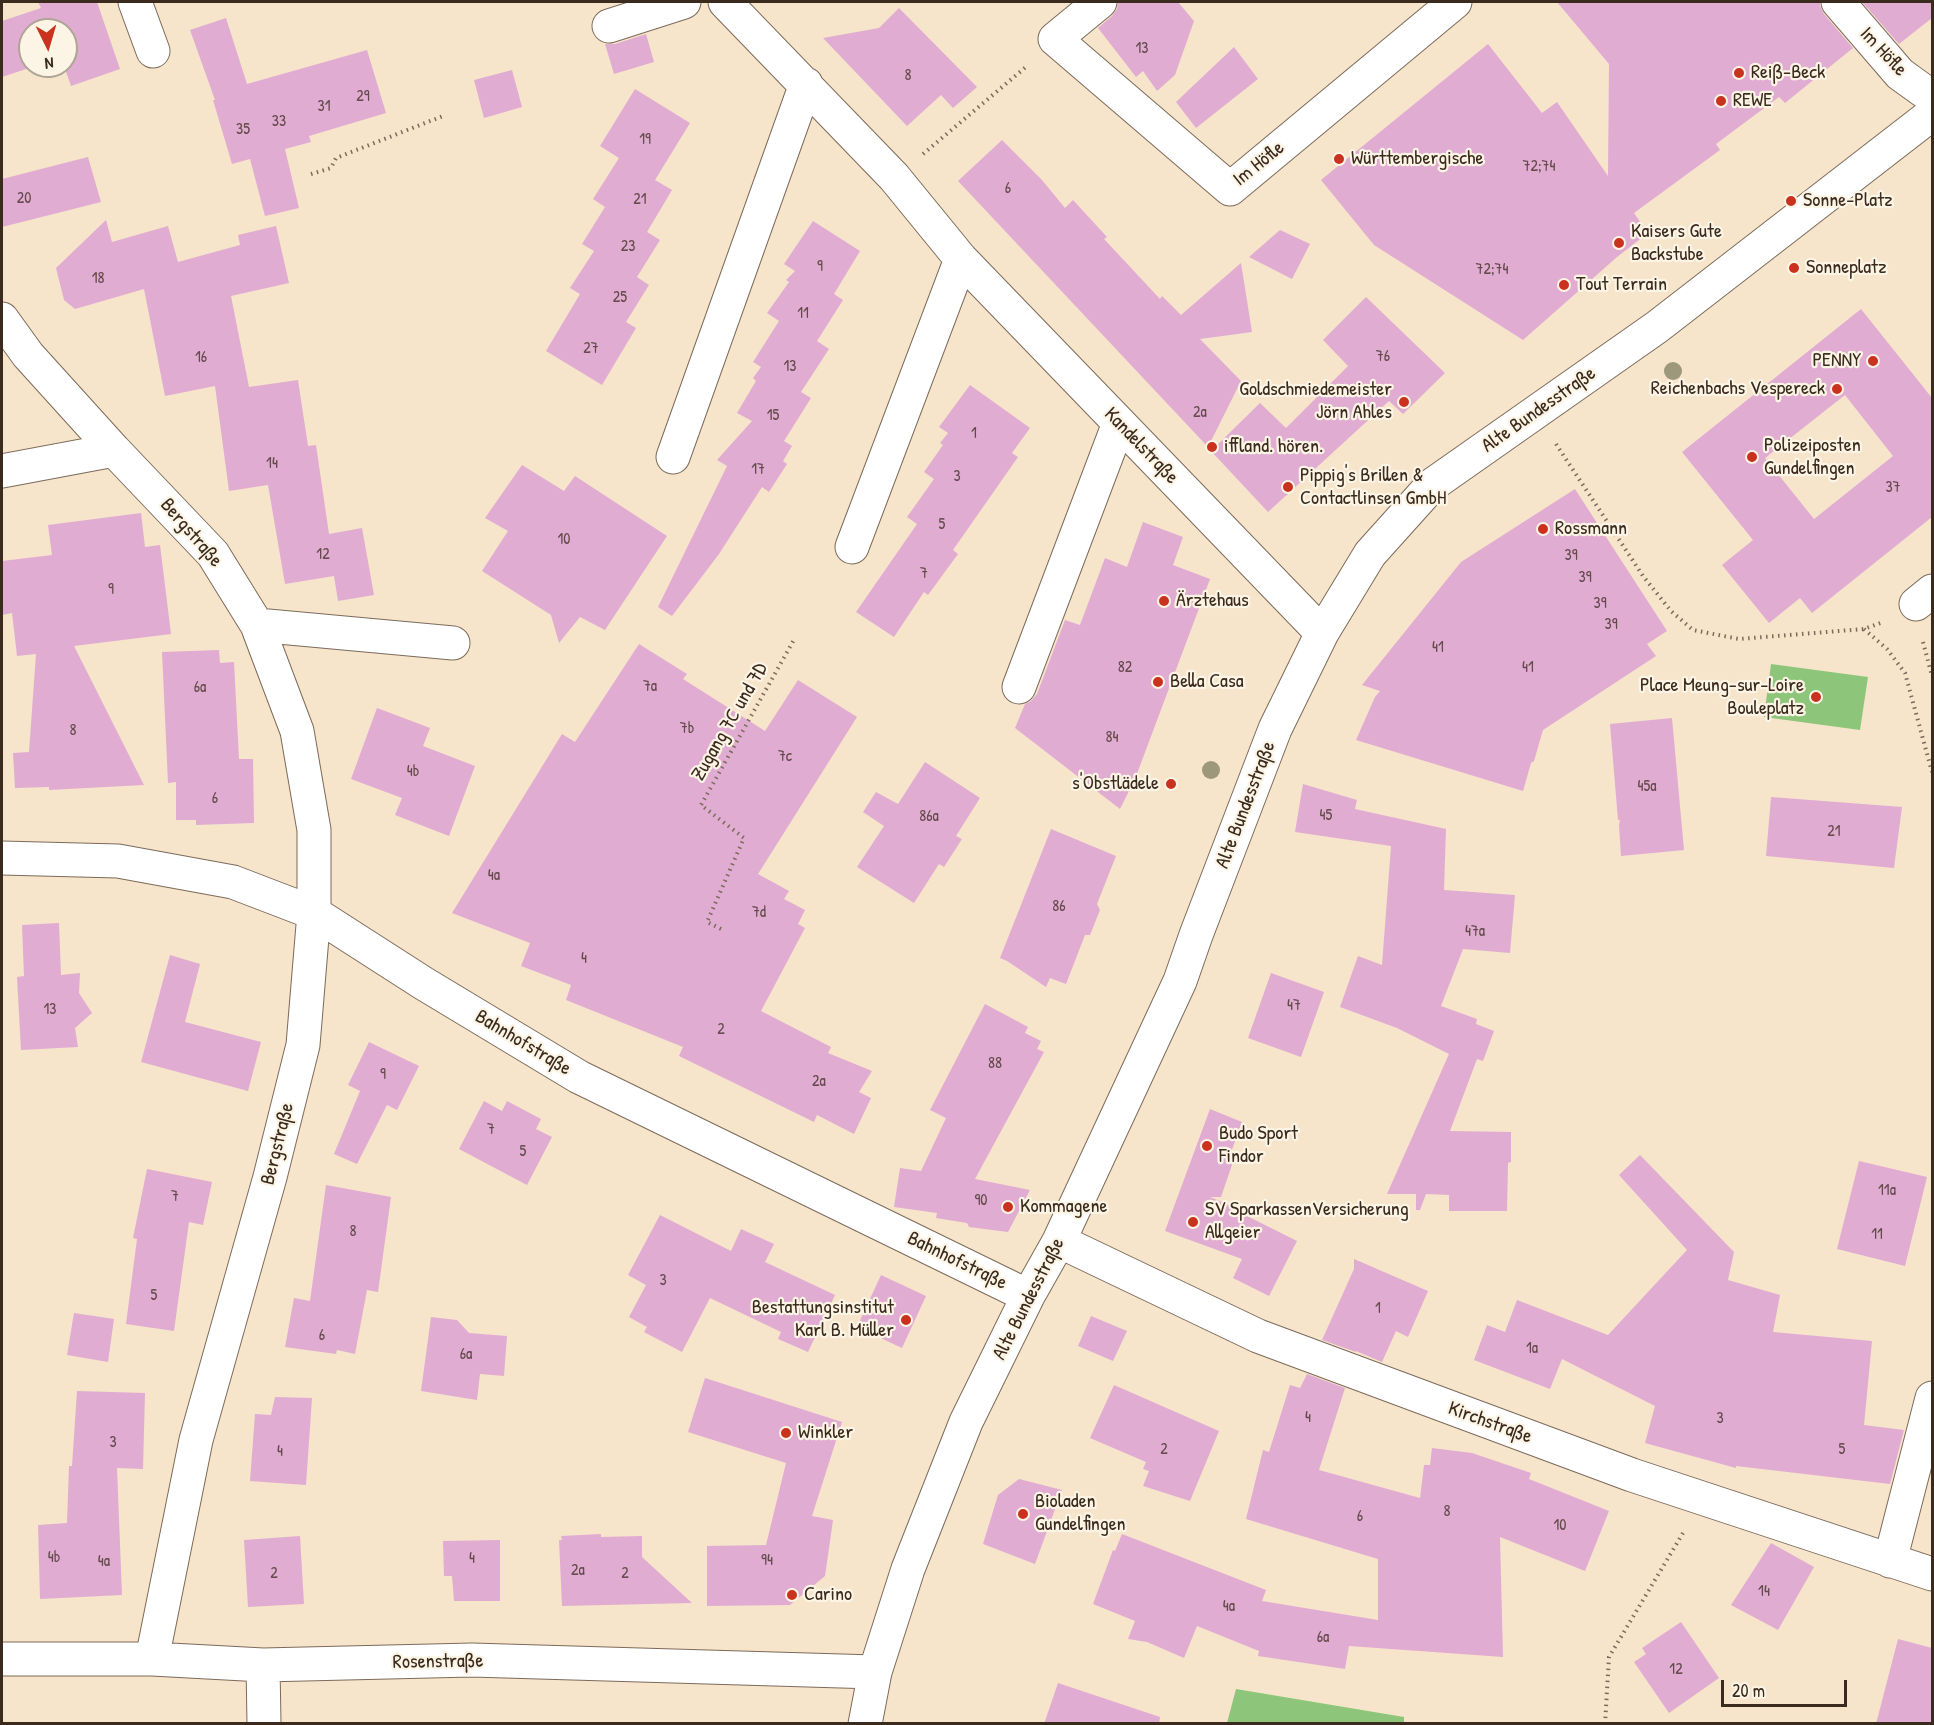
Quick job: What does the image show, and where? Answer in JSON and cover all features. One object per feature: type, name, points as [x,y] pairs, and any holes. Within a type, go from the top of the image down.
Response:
[{"type":"street","points":[[135,2],[153,51]]},
{"type":"street","points":[[609,26],[684,2]]},
{"type":"street","name":"Kandelstraße","points":[[725,2],[894,177],[961,259],[1322,633]]},
{"type":"street","points":[[1055,39],[1100,2]]},
{"type":"street","name":"Im Höfle","points":[[1055,39],[1230,189],[1455,2]]},
{"type":"street","name":"Im Höfle","points":[[1838,2],[1900,74],[1932,97]]},
{"type":"street","points":[[673,457],[806,84]]},
{"type":"street","name":"Alte Bundesstraße","points":[[865,1724],[875,1672],[908,1569],[966,1422],[1028,1296],[1059,1241],[1180,981],[1275,729],[1322,633],[1370,554],[1432,485],[1669,318],[1932,114]]},
{"type":"street","points":[[852,547],[961,259]]},
{"type":"street","name":"Bergstraße","points":[[2,319],[28,355],[213,554],[257,625],[297,731],[314,830],[314,913],[303,1045],[270,1177],[196,1440],[152,1659]]},
{"type":"street","points":[[1019,687],[1119,423]]},
{"type":"street","points":[[2,471],[114,450]]},
{"type":"street","points":[[257,625],[453,643]]},
{"type":"street","name":"Bahnhofstraße","points":[[2,858],[118,861],[233,882],[314,913],[423,983],[579,1077],[1028,1296]]},
{"type":"street","name":"Kirchstraße","points":[[1059,1241],[1258,1336],[1470,1416],[1703,1499],[1932,1574]]},
{"type":"street","points":[[1890,1561],[1932,1398]]},
{"type":"street","name":"Rosenstraße","points":[[2,1659],[152,1659],[263,1665],[472,1660],[875,1672]]},
{"type":"street","points":[[263,1665],[264,1724]]},
{"type":"path","points":[[894,177],[979,108],[1055,39]]},
{"type":"path","points":[[310,174],[331,168],[336,158],[443,116]]},
{"type":"path","points":[[1536,413],[1643,576],[1671,611],[1693,630],[1739,639],[1864,629],[1884,621]]},
{"type":"path","points":[[1864,629],[1887,649],[1905,673],[1932,772]]},
{"type":"path","name":"Zugang 7C und 7D","points":[[721,929],[707,922],[744,838],[701,805],[795,638]]},
{"type":"path","points":[[1605,1724],[1610,1657],[1703,1499]]},
{"type":"green space","name":"Place Meung-sur-Loire Bouleplatz","points":[[1771,664],[1868,677],[1860,730],[1764,717]]},
{"type":"green space","points":[[1236,1689],[1404,1717],[1404,1723],[1227,1723]]},
{"type":"building","points":[[38,2],[97,2],[120,69],[71,86],[68,78],[78,78],[78,18],[18,18],[18,72],[2,77],[2,21],[41,8]]},
{"type":"building","points":[[1118,2],[1178,2],[1194,21],[1175,75],[1157,91],[1143,71],[1136,77],[1098,28],[1112,16],[1117,9]]},
{"type":"building","points":[[1557,2],[1820,2],[1824,14],[1853,48],[1785,103],[1779,97],[1716,144],[1720,150],[1634,213],[1648,233],[1617,257],[1523,340],[1374,245],[1321,180],[1488,44],[1542,113],[1557,102],[1608,176],[1609,64]]},
{"type":"building","points":[[1862,2],[1932,2],[1932,18],[1899,44]]},
{"type":"building","points":[[899,8],[977,87],[953,108],[941,95],[907,126],[823,38],[879,28]]},
{"type":"building","points":[[226,18],[247,84],[367,50],[386,113],[309,136],[311,142],[285,149],[299,208],[265,216],[250,159],[232,164],[213,100],[215,100],[190,30]]},
{"type":"building","points":[[646,34],[654,62],[614,74],[605,44],[615,44]]},
{"type":"building","points":[[1234,47],[1258,79],[1196,128],[1176,102]]},
{"type":"building","points":[[512,70],[522,107],[484,118],[474,80]]},
{"type":"building","points":[[635,89],[690,123],[655,180],[672,190],[647,232],[660,240],[637,277],[649,285],[626,322],[636,328],[602,385],[546,351],[580,294],[570,288],[594,251],[582,244],[605,207],[593,199],[619,158],[600,146]]},
{"type":"building","points":[[1002,140],[1042,180],[1065,208],[1073,200],[1107,237],[1104,239],[1160,299],[1162,296],[1181,315],[1241,263],[1252,332],[1200,339],[1241,381],[1208,447],[958,181]]},
{"type":"building","points":[[88,157],[101,202],[2,227],[2,179]]},
{"type":"building","points":[[106,220],[112,242],[168,226],[178,262],[240,245],[238,235],[276,226],[289,283],[231,296],[249,387],[298,380],[308,446],[316,445],[329,534],[362,528],[374,595],[338,601],[334,576],[285,584],[268,485],[229,491],[215,386],[165,396],[144,289],[75,309],[64,300],[56,268]]},
{"type":"building","points":[[813,221],[860,251],[834,294],[843,300],[817,341],[829,349],[801,392],[811,398],[784,441],[792,446],[783,461],[787,464],[769,492],[762,487],[719,554],[672,616],[658,607],[727,466],[717,460],[752,421],[737,413],[756,381],[753,378],[761,367],[753,362],[779,321],[767,313],[789,282],[786,280],[795,271],[784,264]]},
{"type":"building","points":[[1280,230],[1310,244],[1292,279],[1249,257]]},
{"type":"building","points":[[1366,297],[1445,373],[1403,414],[1389,401],[1268,512],[1211,451],[1260,403],[1286,428],[1348,366],[1323,340]]},
{"type":"building","points":[[1861,309],[1932,398],[1932,517],[1812,613],[1800,598],[1769,623],[1722,565],[1753,540],[1682,452]],"holes":[[[1845,395],[1893,456],[1814,519],[1765,458]]]},
{"type":"building","points":[[970,385],[1030,428],[1012,453],[1018,457],[953,550],[958,554],[928,595],[924,592],[894,637],[856,612],[917,524],[907,517],[934,479],[924,472],[943,445],[940,443],[948,433],[939,427]]},
{"type":"building","points":[[522,465],[564,491],[575,476],[667,536],[605,630],[580,617],[559,643],[551,615],[482,571],[508,531],[485,518]]},
{"type":"building","points":[[1575,489],[1667,631],[1647,644],[1656,656],[1543,730],[1523,791],[1356,740],[1375,697],[1380,691],[1362,685],[1461,562]]},
{"type":"building","points":[[141,513],[145,547],[160,545],[171,634],[74,646],[144,785],[49,790],[49,787],[15,788],[13,753],[29,752],[36,654],[17,656],[12,613],[2,615],[2,561],[52,555],[48,525]]},
{"type":"building","points":[[1143,522],[1183,537],[1173,565],[1210,579],[1135,779],[1120,809],[1015,728],[1025,704],[1037,694],[1065,620],[1080,625],[1105,558],[1127,567]]},
{"type":"building","points":[[639,644],[687,674],[683,679],[765,731],[798,680],[857,717],[758,874],[789,891],[784,899],[805,910],[798,924],[805,928],[761,1011],[831,1047],[828,1053],[872,1071],[859,1092],[871,1098],[854,1134],[817,1115],[814,1122],[679,1056],[683,1047],[566,1000],[571,985],[521,966],[530,943],[452,913],[562,734],[575,742]]},
{"type":"building","points":[[219,650],[220,663],[234,662],[239,759],[253,759],[254,823],[196,825],[196,820],[176,820],[176,782],[168,783],[162,652]]},
{"type":"building","points":[[377,708],[430,728],[423,746],[475,766],[449,836],[395,815],[402,798],[351,779]]},
{"type":"building","points":[[1672,718],[1684,850],[1621,856],[1620,820],[1618,820],[1610,724]]},
{"type":"building","points":[[925,762],[980,798],[956,836],[962,839],[944,867],[939,864],[914,903],[857,867],[884,826],[863,812],[876,792],[898,804]]},
{"type":"building","points":[[1303,784],[1357,800],[1355,809],[1446,829],[1444,890],[1515,895],[1510,953],[1463,949],[1441,1006],[1477,1019],[1476,1024],[1494,1031],[1483,1061],[1477,1059],[1450,1131],[1511,1132],[1507,1211],[1449,1211],[1449,1195],[1426,1194],[1420,1210],[1416,1210],[1416,1194],[1387,1194],[1449,1054],[1397,1028],[1340,1007],[1358,956],[1382,965],[1391,846],[1295,832]]},
{"type":"building","points":[[1771,797],[1902,807],[1894,868],[1766,856]]},
{"type":"building","points":[[1051,829],[1116,856],[1097,904],[1100,910],[1090,935],[1085,935],[1066,984],[1050,978],[1046,987],[1000,958]]},
{"type":"building","points":[[59,923],[61,975],[80,973],[79,993],[92,1013],[75,1028],[78,1047],[21,1050],[17,977],[24,976],[22,925]]},
{"type":"building","points":[[170,955],[200,964],[185,1022],[261,1042],[248,1091],[141,1062]]},
{"type":"building","points":[[1271,973],[1324,992],[1301,1057],[1248,1038]]},
{"type":"building","points":[[985,1004],[1028,1027],[1025,1033],[1041,1041],[1037,1049],[1044,1052],[975,1179],[1030,1190],[1008,1232],[969,1227],[967,1223],[936,1218],[937,1213],[894,1207],[900,1168],[921,1171],[946,1118],[930,1110]]},
{"type":"building","points":[[369,1042],[419,1066],[397,1110],[387,1105],[357,1164],[334,1154],[360,1091],[348,1085]]},
{"type":"building","points":[[484,1101],[502,1111],[507,1101],[541,1119],[536,1129],[552,1137],[527,1185],[459,1149]]},
{"type":"building","points":[[1210,1109],[1242,1122],[1229,1158],[1234,1159],[1221,1197],[1210,1197],[1236,1208],[1235,1210],[1297,1241],[1269,1296],[1233,1278],[1242,1259],[1165,1231]]},
{"type":"building","points":[[1640,1155],[1734,1252],[1728,1280],[1780,1295],[1773,1332],[1872,1341],[1864,1425],[1904,1430],[1890,1484],[1736,1466],[1736,1468],[1645,1443],[1655,1406],[1562,1359],[1550,1389],[1474,1360],[1487,1325],[1505,1332],[1517,1300],[1608,1335],[1687,1250],[1619,1175]]},
{"type":"building","points":[[1859,1161],[1927,1177],[1905,1266],[1837,1249]]},
{"type":"building","points":[[147,1169],[212,1182],[203,1225],[189,1222],[174,1331],[126,1324],[137,1239],[133,1238]]},
{"type":"building","points":[[326,1185],[391,1197],[378,1292],[367,1290],[355,1354],[337,1350],[336,1354],[285,1347],[294,1298],[310,1301]]},
{"type":"building","points":[[660,1215],[731,1251],[741,1229],[774,1244],[765,1262],[835,1295],[808,1352],[778,1339],[781,1332],[710,1298],[682,1352],[644,1332],[647,1327],[629,1317],[646,1285],[628,1275]]},
{"type":"building","points":[[1354,1259],[1428,1291],[1408,1337],[1396,1331],[1382,1362],[1322,1340],[1354,1269]]},
{"type":"building","points":[[881,1275],[926,1296],[902,1348],[857,1327]]},
{"type":"building","points":[[74,1313],[114,1319],[108,1362],[67,1355]]},
{"type":"building","points":[[1091,1316],[1127,1331],[1113,1361],[1078,1346]]},
{"type":"building","points":[[431,1317],[457,1320],[469,1333],[507,1336],[504,1376],[480,1374],[477,1400],[421,1391]]},
{"type":"building","points":[[1307,1374],[1345,1388],[1319,1470],[1420,1498],[1424,1465],[1430,1465],[1432,1448],[1472,1453],[1531,1473],[1529,1479],[1609,1511],[1585,1571],[1500,1537],[1503,1657],[1349,1646],[1345,1669],[1258,1656],[1259,1651],[1197,1626],[1184,1658],[1147,1642],[1128,1639],[1135,1621],[1093,1604],[1113,1550],[1115,1551],[1122,1534],[1266,1590],[1262,1601],[1378,1620],[1378,1559],[1246,1519],[1263,1450],[1269,1452],[1290,1385],[1300,1388]]},
{"type":"building","points":[[705,1378],[842,1422],[812,1516],[833,1520],[825,1576],[790,1605],[707,1606],[707,1546],[766,1545],[786,1463],[688,1432]]},
{"type":"building","points":[[1114,1385],[1219,1431],[1190,1501],[1143,1486],[1149,1471],[1143,1469],[1146,1462],[1090,1438]]},
{"type":"building","points":[[77,1391],[145,1393],[143,1469],[117,1468],[122,1595],[40,1599],[38,1525],[67,1523],[69,1466],[72,1466]]},
{"type":"building","points":[[275,1397],[312,1398],[306,1485],[250,1481],[255,1414],[271,1415]]},
{"type":"building","points":[[1019,1479],[1062,1490],[1035,1564],[983,1544],[998,1495]]},
{"type":"building","points":[[601,1534],[601,1537],[642,1536],[642,1557],[692,1603],[562,1606],[559,1540],[562,1540],[561,1536]]},
{"type":"building","points":[[300,1536],[304,1604],[248,1607],[244,1540]]},
{"type":"building","points":[[500,1540],[500,1601],[454,1601],[452,1576],[444,1576],[443,1541]]},
{"type":"building","points":[[1771,1543],[1814,1567],[1778,1630],[1731,1605]]},
{"type":"building","points":[[1681,1622],[1719,1678],[1669,1713],[1634,1662],[1646,1654],[1642,1648]]},
{"type":"building","points":[[1898,1639],[1932,1648],[1932,1724],[1876,1724]]},
{"type":"building","points":[[1058,1683],[1160,1717],[1159,1724],[1044,1724]]},
{"type":"place","name":"Reiß-Beck","points":[[1739,73]]},
{"type":"place","name":"REWE","points":[[1721,101]]},
{"type":"place","name":"Württembergische","points":[[1339,159]]},
{"type":"place","name":"Sonne-Platz","points":[[1791,201]]},
{"type":"place","name":"Kaisers Gute Backstube","points":[[1619,243]]},
{"type":"place","name":"Sonneplatz","points":[[1794,268]]},
{"type":"place","name":"Tout Terrain","points":[[1564,285]]},
{"type":"place","name":"PENNY","points":[[1873,361]]},
{"type":"place","name":"Reichenbachs Vespereck","points":[[1837,389]]},
{"type":"place","name":"Goldschmiedemeister Jörn Ahles","points":[[1404,402]]},
{"type":"place","name":"iffland. hören.","points":[[1212,447]]},
{"type":"place","name":"Polizeiposten Gundelfingen","points":[[1752,457]]},
{"type":"place","name":"Pippig's Brillen & Contactlinsen GmbH","points":[[1288,487]]},
{"type":"place","name":"Rossmann","points":[[1543,529]]},
{"type":"place","name":"Ärztehaus","points":[[1164,601]]},
{"type":"place","name":"Bella Casa","points":[[1158,682]]},
{"type":"place","name":"Place Meung-sur-Loire Bouleplatz","points":[[1816,697]]},
{"type":"place","name":"s'Obstlädele","points":[[1171,784]]},
{"type":"place","name":"Budo Sport Findor","points":[[1207,1146]]},
{"type":"place","name":"Kommagene","points":[[1008,1207]]},
{"type":"place","name":"SV SparkassenVersicherung Allgeier","points":[[1193,1222]]},
{"type":"place","name":"Bestattungsinstitut Karl B. Müller","points":[[906,1320]]},
{"type":"place","name":"Winkler","points":[[786,1433]]},
{"type":"place","name":"Bioladen Gundelfingen","points":[[1023,1514]]},
{"type":"place","name":"Carino","points":[[792,1595]]}]
